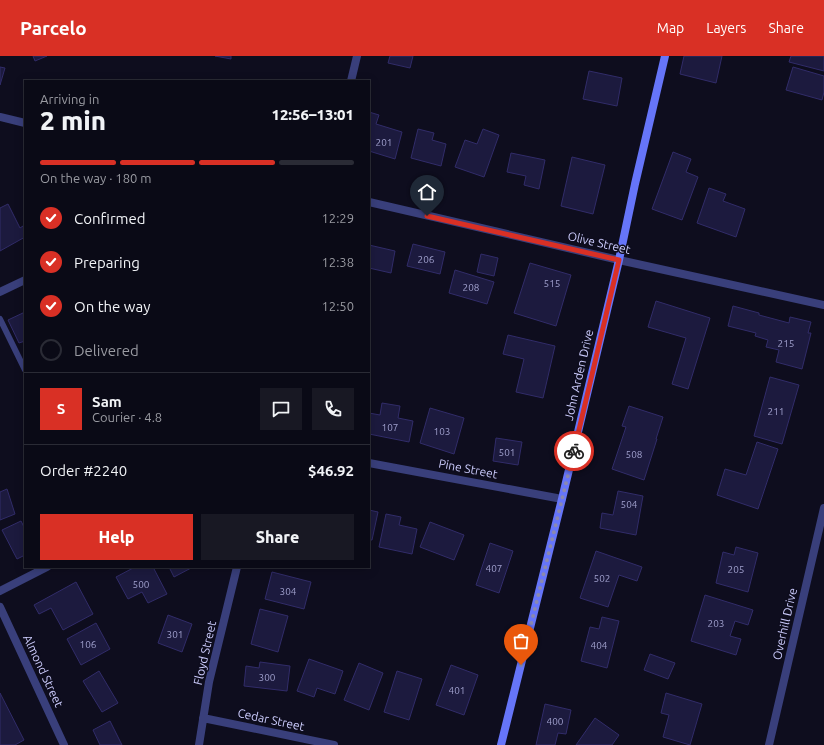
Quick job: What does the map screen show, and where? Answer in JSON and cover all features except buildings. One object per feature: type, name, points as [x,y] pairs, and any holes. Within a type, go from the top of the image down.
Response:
[{"type":"street","points":[[351,80],[357,56]]},
{"type":"street","name":"John Arden Drive","points":[[501,745],[619,260],[665,56]]},
{"type":"street","points":[[0,117],[24,122]]},
{"type":"street","name":"Olive Street","points":[[370,202],[619,260],[824,305]]},
{"type":"street","points":[[0,292],[24,280]]},
{"type":"street","name":"Pine Street","points":[[370,463],[562,499]]},
{"type":"street","name":"Overhill Drive","points":[[769,745],[824,508]]},
{"type":"street","points":[[0,591],[45,568]]},
{"type":"street","name":"Floyd Street","points":[[199,745],[209,682],[237,568]]},
{"type":"street","name":"Almond Street","points":[[0,607],[64,745]]},
{"type":"street","name":"Cedar Street","points":[[204,718],[334,745]]},
{"type":"lane","points":[[0,319],[24,368]]},
{"type":"way so far","points":[[521,665],[574,451]]},
{"type":"route","points":[[427,216],[619,260],[574,451]]}]
